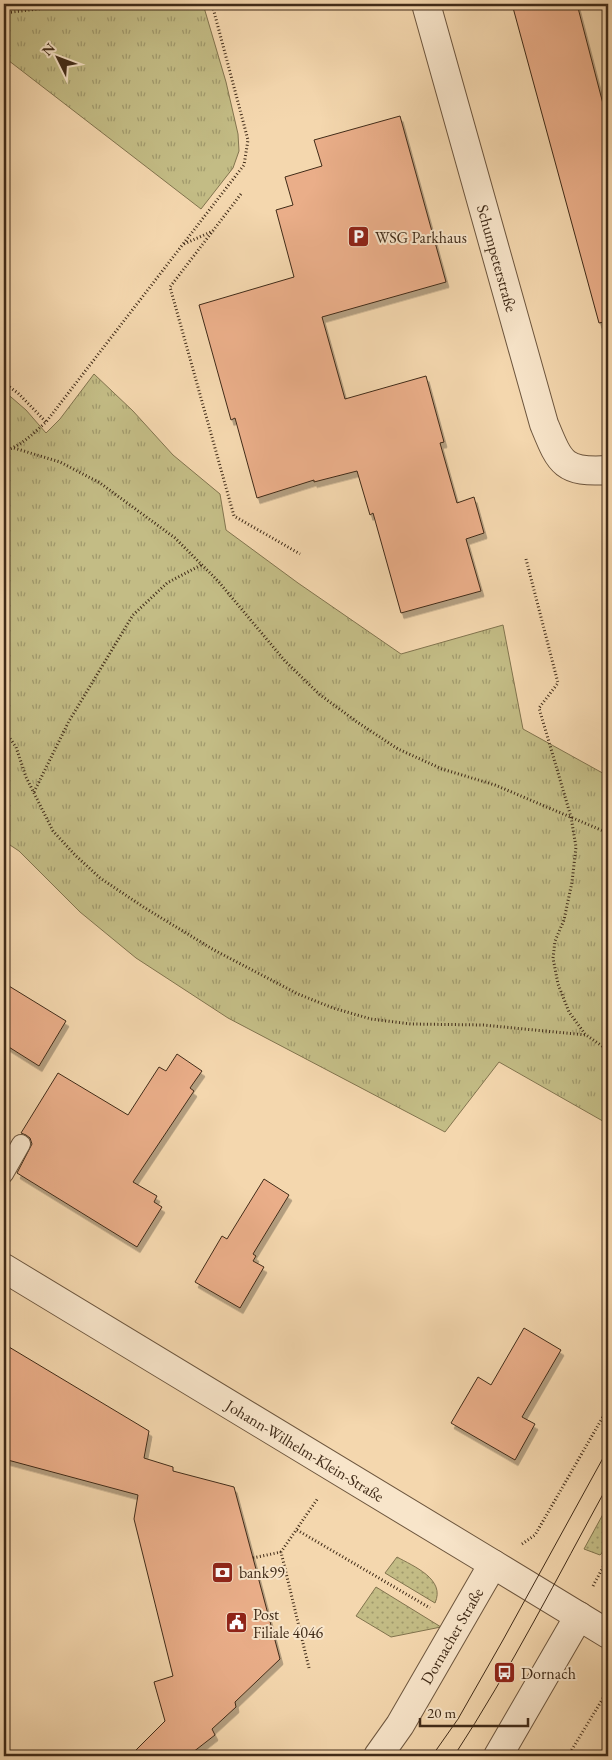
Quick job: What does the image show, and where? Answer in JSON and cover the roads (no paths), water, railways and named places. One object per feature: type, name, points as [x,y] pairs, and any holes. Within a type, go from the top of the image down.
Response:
[{"type":"street","name":"Schumpeterstraße","points":[[426,4],[547,431],[556,454],[569,467],[586,472],[608,470]]},
{"type":"street","name":"Johann-Wilhelm-Klein-Straße","points":[[4,1268],[608,1634]]},
{"type":"street","name":"Dornacher Straße","points":[[378,1756],[400,1725],[493,1564]]},
{"type":"street","points":[[498,1756],[579,1616]]},
{"type":"lane","points":[[4,1174],[21,1144]]},
{"type":"tram line","points":[[432,1756],[458,1719],[608,1449]]},
{"type":"tram line","points":[[454,1756],[515,1656],[608,1485]]},
{"type":"place","name":"WSG Parkhaus","points":[[359,237]]},
{"type":"place","name":"bank99","points":[[223,1572]]},
{"type":"place","name":"Post Filiale 4046","points":[[237,1623]]},
{"type":"place","name":"Dornach","points":[[505,1673]]}]
